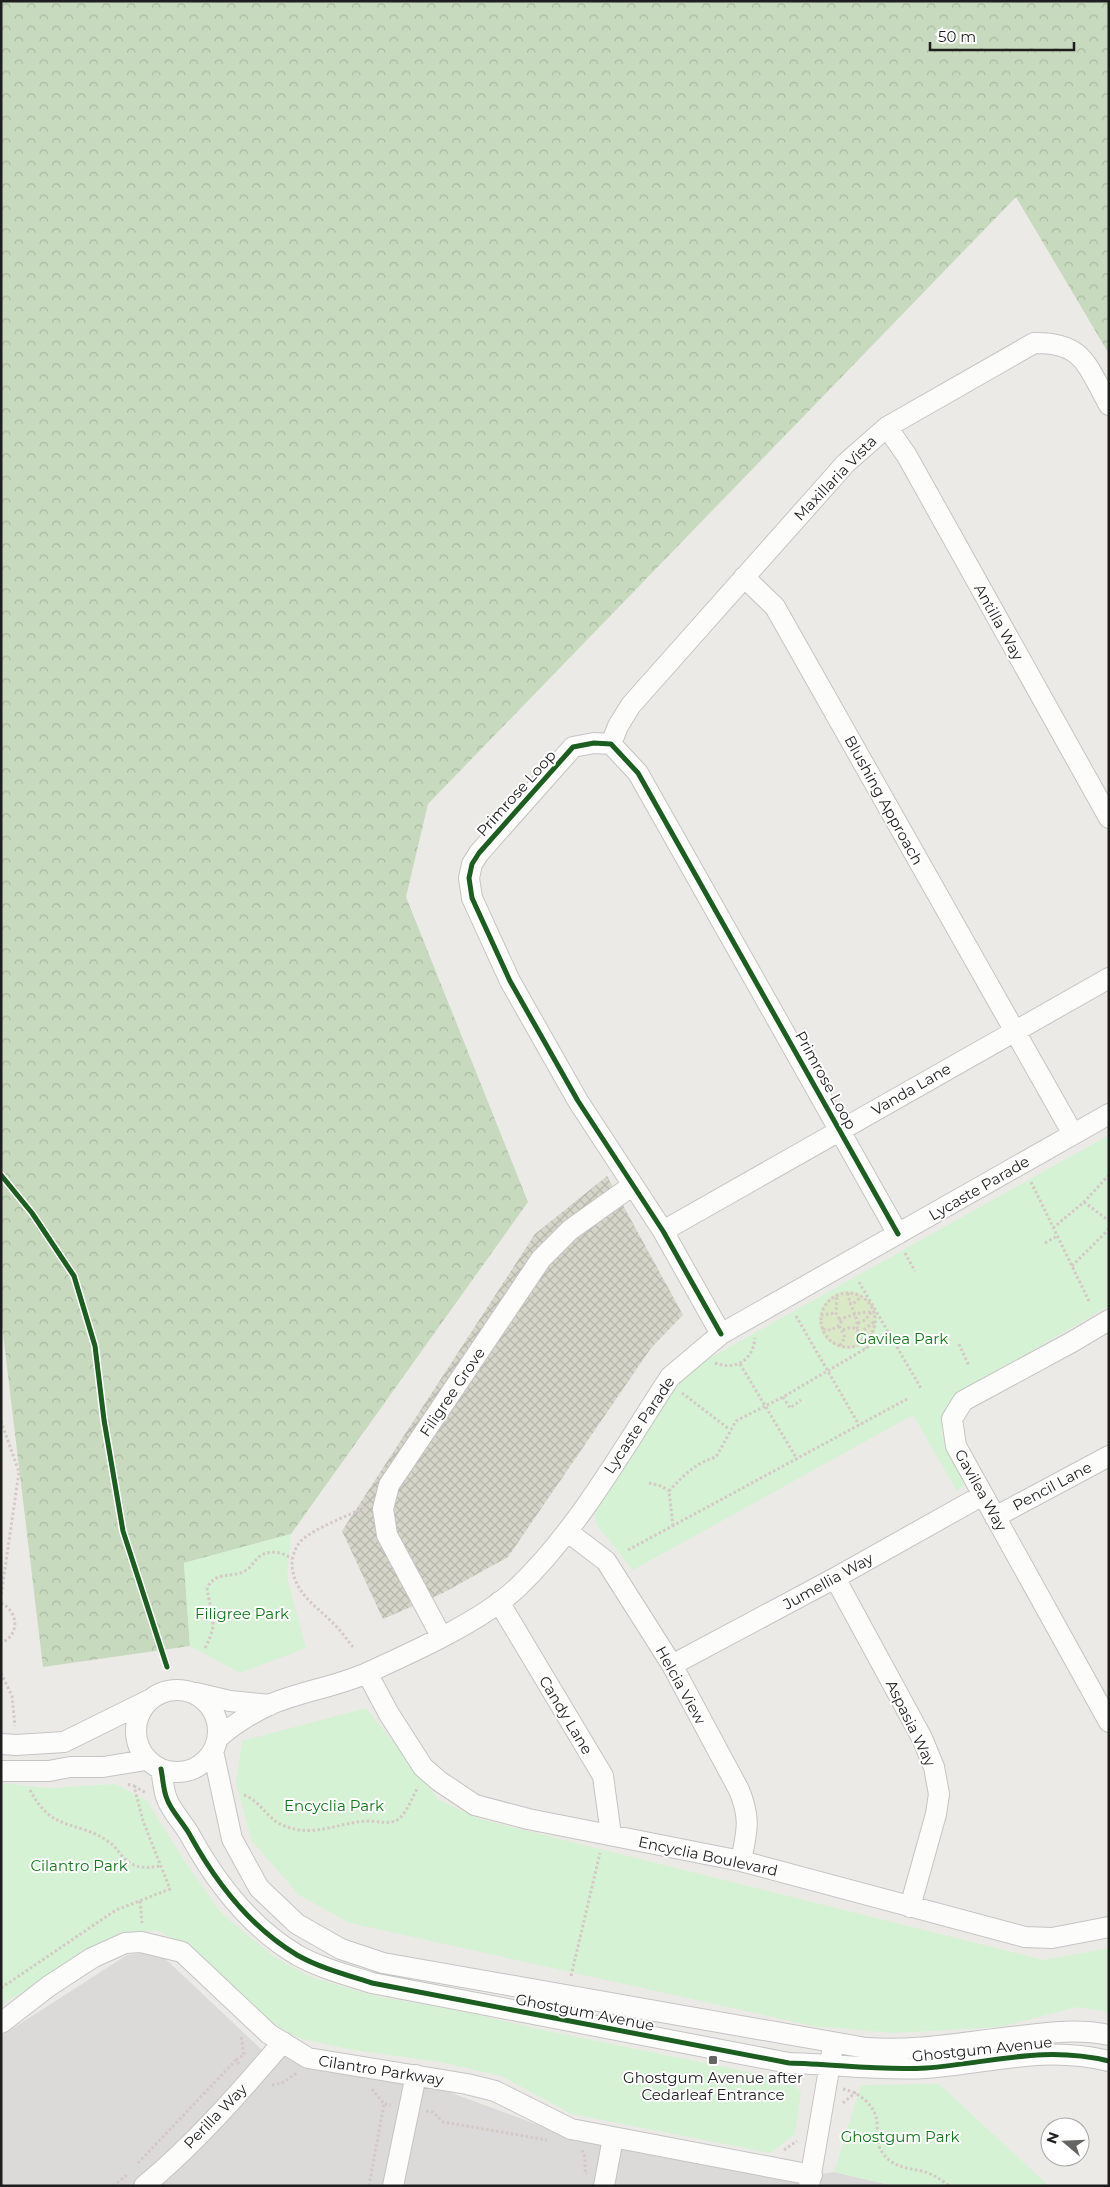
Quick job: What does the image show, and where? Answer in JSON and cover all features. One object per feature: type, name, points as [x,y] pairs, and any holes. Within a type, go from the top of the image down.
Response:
[{"type":"street","name":"Maxillaria Vista","points":[[611,744],[618,726],[631,705],[846,463],[886,427],[1034,343],[1056,343],[1075,350],[1087,366],[1109,405]]},
{"type":"street","name":"Antilla Way","points":[[886,427],[907,456],[1109,818]]},
{"type":"street","name":"Blushing Approach","points":[[744,577],[775,607],[1013,1031],[1073,1134]]},
{"type":"street","name":"Primrose Loop","points":[[721,1334],[663,1231],[574,1095],[510,981],[472,898],[469,878],[472,864],[479,852],[573,747],[594,743],[611,744],[638,773],[898,1234]]},
{"type":"street","name":"Vanda Lane","points":[[663,1231],[1109,978]]},
{"type":"street","name":"Lycaste Parade","points":[[216,1744],[240,1720],[270,1705],[367,1673],[442,1636],[499,1602],[516,1588],[568,1532],[670,1377],[721,1334],[1109,1114]]},
{"type":"street","name":"Filigree Grove","points":[[442,1636],[387,1535],[383,1509],[390,1485],[541,1259],[570,1230],[634,1186]]},
{"type":"street","name":"Gavilea Way","points":[[1107,1327],[1072,1342],[963,1401],[952,1418],[956,1446],[1109,1722]]},
{"type":"street","name":"Pencil Lane","points":[[995,1517],[1109,1456]]},
{"type":"street","name":"Jumellia Way","points":[[672,1665],[983,1495]]},
{"type":"street","name":"Helcia View","points":[[568,1532],[606,1561],[672,1665],[747,1809],[747,1831],[742,1861]]},
{"type":"street","name":"Aspasia Way","points":[[834,1578],[922,1738],[934,1767],[939,1794],[936,1814],[910,1907]]},
{"type":"street","name":"Candy Lane","points":[[499,1602],[603,1776],[610,1835]]},
{"type":"street","name":"Encyclia Boulevard","points":[[367,1673],[412,1752],[423,1766],[446,1786],[475,1805],[528,1819],[742,1861],[1025,1937],[1052,1938],[1109,1927]]},
{"type":"street","points":[[1,1771],[49,1771],[70,1766],[103,1767],[154,1764],[176,1772],[191,1770],[204,1763],[216,1744],[218,1724],[213,1710],[204,1699],[192,1692],[171,1690],[64,1742],[16,1746],[8,1737]]},
{"type":"street","name":"Lycaste Parade","points":[[192,1692],[230,1701],[270,1705]]},
{"type":"street","points":[[152,1698],[140,1714],[136,1732],[138,1745],[154,1764]]},
{"type":"street","name":"Ghostgum Avenue","points":[[216,1744],[232,1839],[259,1888],[297,1924],[341,1949],[383,1963],[834,2043],[880,2049],[932,2048],[1048,2032],[1109,2035]]},
{"type":"street","name":"Ghostgum Avenue","points":[[154,1764],[167,1800],[182,1820],[206,1863],[234,1902],[270,1936],[298,1955],[324,1967],[372,1983],[789,2063],[830,2064],[886,2070],[929,2068],[1035,2054],[1063,2054],[1109,2061]]},
{"type":"street","name":"Cilantro Parkway","points":[[1,2022],[48,1986],[92,1958],[125,1943],[141,1942],[182,1952],[269,2034],[308,2058],[416,2075],[495,2091],[571,2130],[776,2168],[810,2180]]},
{"type":"street","name":"Perilla Way","points":[[137,2179],[165,2168],[247,2084],[283,2042]]},
{"type":"street","points":[[810,2180],[834,2043]]},
{"type":"street","points":[[393,2186],[416,2075]]},
{"type":"street","points":[[605,2182],[613,2138]]},
{"type":"path","points":[[1053,1228],[1084,1202],[1109,1175]]},
{"type":"path","points":[[1031,1182],[1089,1301]]},
{"type":"path","points":[[1084,1202],[1109,1221]]},
{"type":"path","points":[[1072,1266],[1109,1229]]},
{"type":"path","points":[[1045,1243],[1057,1236]]},
{"type":"path","points":[[905,1253],[914,1271]]},
{"type":"path","points":[[859,1282],[922,1390]]},
{"type":"path","points":[[848,1293],[849,1303],[858,1323],[857,1329]]},
{"type":"path","points":[[848,1293],[862,1297],[868,1302],[875,1320],[870,1335],[862,1343],[848,1347],[840,1346],[832,1342],[823,1329],[822,1315],[828,1302],[835,1295],[848,1293]]},
{"type":"path","points":[[835,1295],[839,1326],[843,1330],[845,1337],[840,1346]]},
{"type":"path","points":[[849,1303],[853,1304],[862,1297]]},
{"type":"path","points":[[839,1320],[855,1316],[863,1311],[872,1313]]},
{"type":"path","points":[[822,1315],[836,1313]]},
{"type":"path","points":[[858,1323],[865,1320],[872,1313]]},
{"type":"path","points":[[796,1316],[859,1425]]},
{"type":"path","points":[[860,1333],[875,1320]]},
{"type":"path","points":[[823,1329],[831,1330],[839,1326]]},
{"type":"path","points":[[843,1330],[851,1327],[857,1329],[866,1349]]},
{"type":"path","points":[[668,1491],[689,1471],[703,1461],[716,1456],[729,1429],[736,1421],[783,1397],[866,1349],[888,1333]]},
{"type":"path","points":[[712,1362],[735,1367],[752,1351],[755,1338]]},
{"type":"path","points":[[959,1344],[969,1366]]},
{"type":"path","points":[[740,1364],[797,1459]]},
{"type":"path","points":[[680,1391],[729,1429]]},
{"type":"path","points":[[783,1397],[790,1408],[801,1400]]},
{"type":"path","points":[[628,1550],[907,1399]]},
{"type":"path","points":[[1,1421],[19,1472],[1,1596]]},
{"type":"path","points":[[650,1483],[668,1491]]},
{"type":"path","points":[[668,1491],[673,1526]]},
{"type":"path","points":[[353,1647],[337,1626],[307,1600],[298,1587],[293,1575],[292,1559],[295,1549],[303,1539],[369,1505]]},
{"type":"path","points":[[205,1648],[214,1625],[212,1604],[206,1587],[211,1580],[216,1576],[246,1570],[260,1556],[268,1553],[280,1552],[292,1559]]},
{"type":"path","points":[[1,1603],[12,1612],[16,1625],[10,1638],[1,1643]]},
{"type":"path","points":[[1,1673],[12,1696],[8,1737]]},
{"type":"path","points":[[244,1795],[250,1797],[268,1816],[281,1825],[296,1830],[319,1831],[367,1821],[389,1823],[401,1817],[422,1780]]},
{"type":"path","points":[[1,1988],[116,1910],[170,1889],[143,1820],[134,1786],[120,1782]]},
{"type":"path","points":[[29,1787],[39,1807],[64,1824],[109,1842],[133,1865],[147,1868],[161,1866]]},
{"type":"path","points":[[571,1976],[598,1862]]},
{"type":"path","points":[[137,2165],[236,2060],[244,2055],[242,2035],[234,2028]]},
{"type":"path","points":[[236,2060],[241,2066]]},
{"type":"path","points":[[270,2085],[282,2083],[301,2071]]},
{"type":"path","points":[[368,2086],[375,2091],[384,2104],[369,2186]]},
{"type":"path","points":[[856,2092],[873,2110],[877,2120],[877,2140],[888,2159],[898,2166],[930,2174],[949,2186]]},
{"type":"path","points":[[384,2104],[433,2112],[443,2122],[550,2141]]},
{"type":"path","points":[[776,2168],[779,2152],[797,2141],[799,2132]]},
{"type":"path","points":[[580,2146],[585,2157],[585,2173],[605,2182]]},
{"type":"path","points":[[113,2186],[137,2179]]},
{"type":"shaded area","points":[[607,1176],[683,1315],[651,1348],[508,1557],[443,1593],[383,1619],[342,1531],[535,1234]]},
{"type":"shaded area","points":[[157,1951],[262,2050],[449,2092],[574,2138],[785,2180],[834,2172],[894,2186],[1,2186],[1,2036],[127,1955]]},
{"type":"green space","points":[[1,1],[1109,1],[1109,354],[1016,197],[428,804],[406,897],[528,1202],[291,1534],[184,1563],[190,1646],[43,1667],[1,1317]]},
{"type":"green space","name":"Gavilea Park","points":[[1109,1135],[1109,1306],[952,1397],[941,1433],[966,1484],[957,1491],[913,1415],[633,1570],[596,1524],[594,1508],[663,1403],[694,1367]]},
{"type":"green space","points":[[848,1291],[859,1293],[872,1304],[877,1320],[875,1331],[864,1344],[848,1349],[837,1347],[824,1336],[819,1320],[821,1309],[832,1296]]},
{"type":"green space","name":"Filigree Park","points":[[291,1534],[287,1577],[306,1648],[240,1673],[190,1646],[184,1563]]},
{"type":"green space","name":"Encyclia Park","points":[[366,1708],[439,1800],[480,1819],[1044,1960],[1109,1948],[1109,2012],[1077,2007],[1000,2027],[894,2033],[813,2026],[350,1923],[299,1895],[252,1841],[236,1783],[242,1741]]},
{"type":"green space","name":"Cilantro Park","points":[[1,1783],[48,1788],[116,1784],[147,1801],[187,1865],[222,1914],[273,1956],[308,1976],[375,1996],[475,2014],[533,2028],[789,2080],[801,2092],[795,2134],[771,2153],[572,2114],[501,2076],[440,2062],[353,2050],[299,2038],[265,2019],[190,1948],[159,1931],[121,1932],[1,2005]]},
{"type":"green space","name":"Ghostgum Park","points":[[939,2084],[1049,2186],[894,2186],[834,2172],[861,2085]]},
{"type":"cycle path","points":[[721,1334],[663,1231],[578,1101],[510,981],[472,898],[469,878],[472,864],[479,853],[573,747],[594,743],[611,744],[638,773],[898,1234]]},
{"type":"cycle path","points":[[1,1175],[32,1213],[74,1276],[95,1346],[104,1420],[123,1531],[167,1667]]},
{"type":"cycle path","points":[[161,1769],[165,1792],[172,1808],[224,1888],[250,1918],[280,1944],[306,1960],[372,1983],[789,2063],[909,2069],[1039,2055],[1085,2057],[1109,2061]]},
{"type":"place","name":"Ghostgum Avenue after Cedarleaf Entrance","points":[[713,2060]]}]
